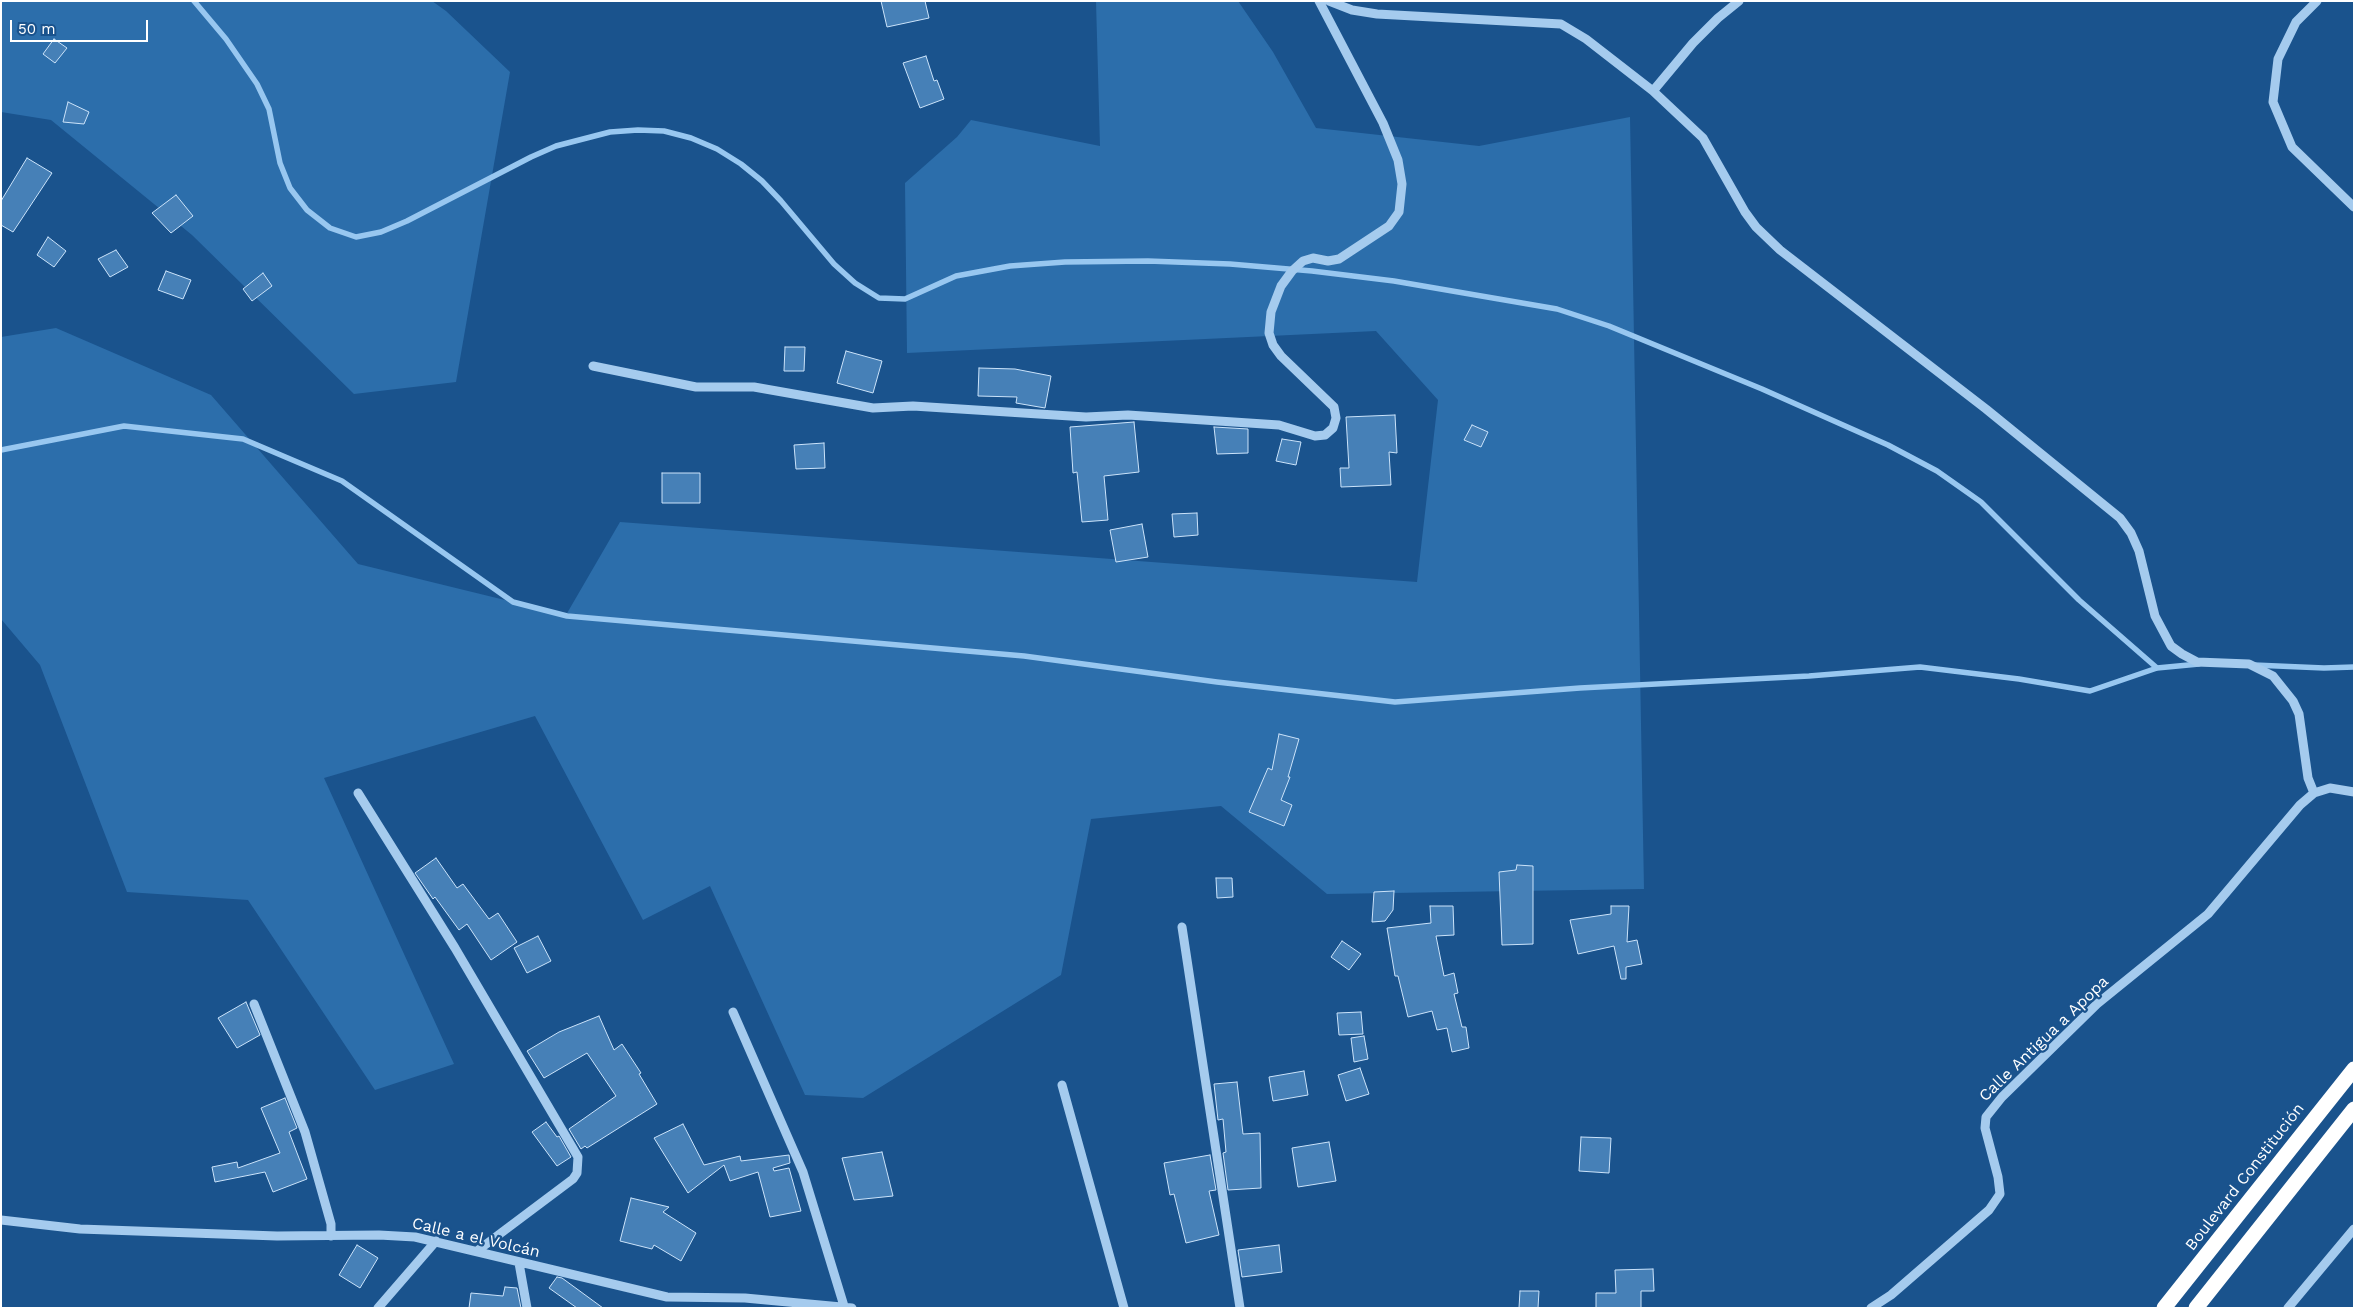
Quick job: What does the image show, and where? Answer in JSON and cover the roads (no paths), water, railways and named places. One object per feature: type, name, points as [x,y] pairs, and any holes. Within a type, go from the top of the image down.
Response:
[{"type":"highway","name":"Boulevard Constitución","points":[[2164,1308],[2354,1068]]},
{"type":"highway","points":[[2196,1308],[2354,1109]]},
{"type":"street","points":[[594,366],[696,387],[754,386],[873,408],[913,406],[1086,417],[1128,415],[1279,425],[1315,436],[1325,435],[1333,428],[1336,418],[1334,407],[1281,356],[1273,345],[1269,333],[1272,312],[1281,286],[1292,270],[1303,261],[1313,258],[1328,261],[1339,259],[1389,226],[1399,212],[1402,184],[1398,160],[1383,123],[1318,1]]},
{"type":"street","points":[[1329,1],[1352,10],[1378,14],[1560,24],[1586,39],[1652,91],[1702,138],[1750,220],[1780,250],[1986,409],[2120,518],[2131,533],[2139,551],[2155,616],[2171,646],[2197,662],[2249,664],[2260,668],[2278,681],[2299,714],[2308,778],[2314,793],[2330,788],[2354,792]]},
{"type":"street","points":[[1652,91],[1693,43],[1718,18],[1739,1]]},
{"type":"street","points":[[2317,1],[2296,22],[2278,60],[2273,102],[2292,147],[2354,208]]},
{"type":"street","points":[[358,793],[454,948],[578,1157],[577,1173],[573,1179],[477,1251]]},
{"type":"street","name":"Calle Antigua a Apopa","points":[[1871,1308],[1891,1295],[1981,1217],[2000,1194],[1998,1178],[1985,1128],[1986,1117],[2002,1097],[2097,1004],[2208,914],[2300,805],[2314,793]]},
{"type":"street","points":[[1182,927],[1240,1308]]},
{"type":"street","points":[[254,1004],[304,1132],[331,1224],[331,1236]]},
{"type":"street","points":[[733,1012],[802,1172],[848,1307]]},
{"type":"street","points":[[1062,1084],[1124,1308]]},
{"type":"street","name":"Calle a el Volcán","points":[[1,1220],[80,1228],[277,1236],[379,1235],[415,1237],[667,1297],[745,1298],[848,1307]]},
{"type":"street","points":[[2288,1308],[2354,1229]]},
{"type":"street","points":[[378,1308],[436,1241]]},
{"type":"street","points":[[519,1263],[527,1308]]},
{"type":"waterway","points":[[194,1],[226,39],[257,84],[269,109],[280,163],[290,188],[307,210],[330,228],[356,237],[381,232],[407,221],[556,146],[610,132],[664,131],[691,138],[717,149],[741,164],[762,181],[781,201],[834,264],[855,283],[879,298],[905,299],[956,276],[1010,266],[1065,262],[1148,261],[1230,264],[1312,271],[1394,281],[1557,309],[1609,326],[1762,389],[1888,445],[1937,471],[1981,502],[2079,600],[2157,668]]},
{"type":"waterway","points":[[1,450],[124,426],[243,439],[342,481],[513,602],[567,616],[1024,656],[1217,682],[1395,702],[1580,688],[1809,676],[1920,667],[2019,679],[2090,691],[2157,668],[2199,664]]},
{"type":"waterway","points":[[2254,665],[2324,668],[2354,667]]}]
